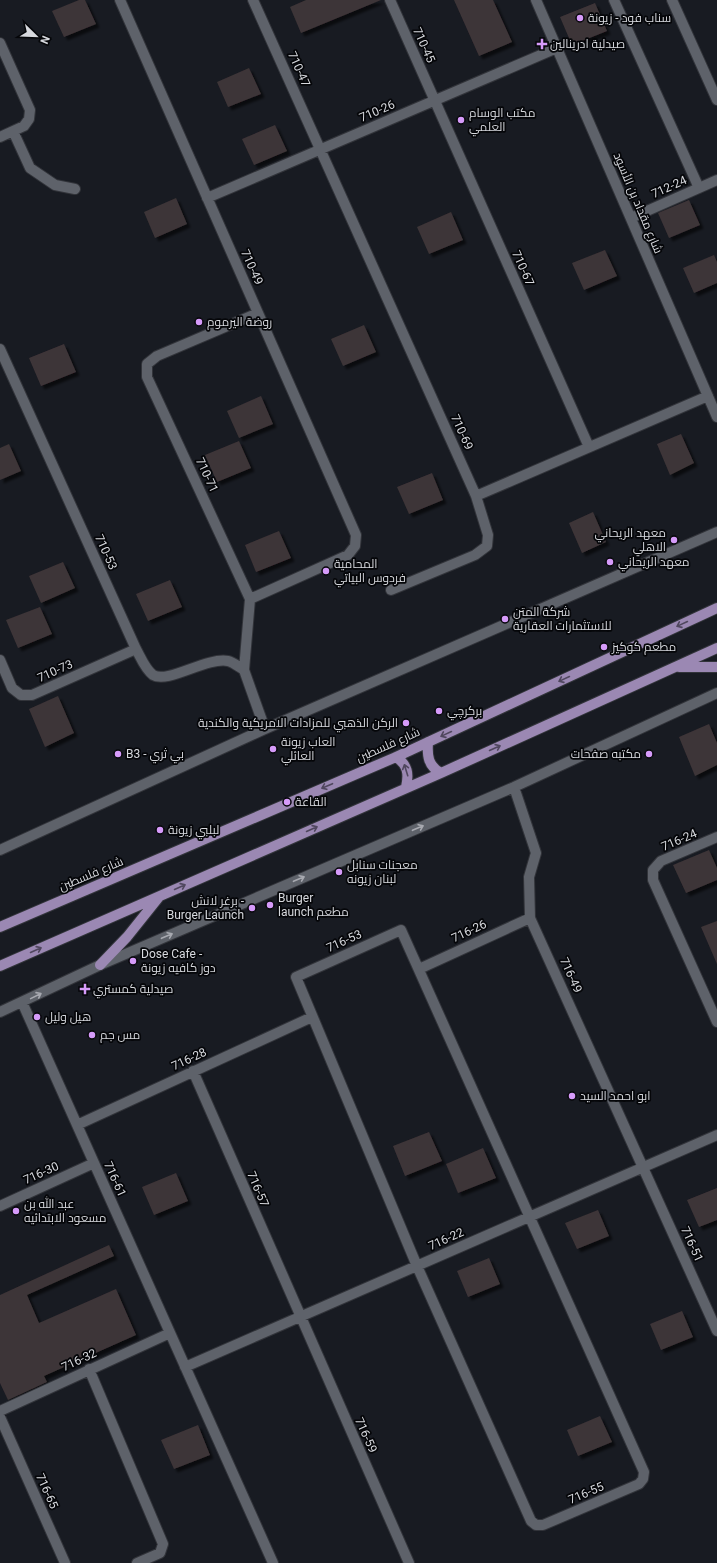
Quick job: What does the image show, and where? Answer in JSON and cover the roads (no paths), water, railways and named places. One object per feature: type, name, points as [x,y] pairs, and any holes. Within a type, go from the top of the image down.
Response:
[{"type":"main road","name":"شارع فلسطين","points":[[0,927],[396,757],[717,608]]},
{"type":"main road","points":[[0,966],[406,787],[441,773],[717,648]]},
{"type":"main road","points":[[676,667],[717,667]]},
{"type":"main road","points":[[428,742],[427,755],[429,762],[434,769],[441,773]]},
{"type":"main road","points":[[396,757],[402,761],[406,767],[408,778],[406,787]]},
{"type":"main road","points":[[100,965],[127,937],[160,896]]},
{"type":"street","name":"710-49","points":[[120,0],[356,535],[355,546],[348,555],[250,599]]},
{"type":"street","name":"710-47","points":[[253,0],[320,150]]},
{"type":"street","name":"710-45","points":[[390,0],[434,100]]},
{"type":"street","name":"شارع مقداد بن الأسود","points":[[536,0],[717,417]]},
{"type":"street","points":[[614,0],[699,188]]},
{"type":"street","points":[[672,0],[717,100]]},
{"type":"street","points":[[0,43],[30,110],[29,119],[24,126],[0,137]]},
{"type":"street","name":"710-26","points":[[207,198],[557,48]]},
{"type":"street","name":"710-67","points":[[434,100],[588,447]]},
{"type":"street","points":[[13,131],[30,168],[55,185],[75,189]]},
{"type":"street","name":"710-69","points":[[320,150],[476,496],[488,535],[487,546],[475,555],[391,590]]},
{"type":"street","name":"712-24","points":[[631,218],[716,182]]},
{"type":"street","name":"710-71","points":[[250,599],[147,377],[147,364],[157,356],[258,313]]},
{"type":"street","name":"710-53","points":[[0,349],[136,649],[148,670],[154,676],[164,678],[216,660],[229,661],[244,670]]},
{"type":"street","points":[[476,496],[708,396]]},
{"type":"street","points":[[0,850],[265,729],[717,532]]},
{"type":"street","points":[[250,599],[244,670],[265,729]]},
{"type":"street","name":"710-73","points":[[0,660],[12,688],[21,694],[32,695],[136,649]]},
{"type":"street","points":[[0,1012],[100,965],[514,787],[717,693]]},
{"type":"street","name":"716-49","points":[[514,787],[536,853],[529,877],[530,918],[643,1168]]},
{"type":"street","name":"716-24","points":[[717,838],[661,861],[653,870],[653,880],[717,1022]]},
{"type":"street","name":"716-26","points":[[419,969],[530,918]]},
{"type":"street","name":"716-53","points":[[417,1266],[296,977],[402,930],[530,1217]]},
{"type":"street","name":"716-61","points":[[22,1002],[185,1367]]},
{"type":"street","name":"716-28","points":[[76,1125],[312,1017]]},
{"type":"street","name":"716-57","points":[[193,1072],[300,1317]]},
{"type":"street","name":"716-22","points":[[185,1367],[717,1135]]},
{"type":"street","name":"716-30","points":[[0,1206],[94,1164]]},
{"type":"street","name":"716-51","points":[[643,1168],[717,1331]]},
{"type":"street","name":"716-55","points":[[417,1266],[531,1521],[536,1525],[543,1525],[639,1484],[643,1479],[644,1472],[530,1217]]},
{"type":"street","name":"716-59","points":[[300,1317],[409,1563]]},
{"type":"street","name":"716-32","points":[[0,1411],[170,1333]]},
{"type":"street","points":[[185,1367],[273,1563]]},
{"type":"street","points":[[89,1370],[163,1544],[160,1553],[138,1563]]},
{"type":"street","name":"716-65","points":[[0,1417],[3,1430],[65,1563]]},
{"type":"place","name":"سناب فود - زيونة","points":[[580,18]]},
{"type":"place","name":"صيدلية ادرينالين","points":[[542,44]]},
{"type":"place","name":"مكتب الوسام العلمي","points":[[461,120]]},
{"type":"place","name":"روضة اليرموم","points":[[199,322]]},
{"type":"place","name":"معهد الريحاني الاهلي","points":[[674,540]]},
{"type":"place","name":"معهد الريحاني","points":[[610,562]]},
{"type":"place","name":"المحامية فردوس البياتي","points":[[326,571]]},
{"type":"place","name":"شركة المتن للاستثمارات العقارية","points":[[505,619]]},
{"type":"place","name":"مطعم كوكيز","points":[[604,647]]},
{"type":"place","name":"بركرچي","points":[[439,711]]},
{"type":"place","name":"الركن الذهبي للمزادات الامريكية والكندية","points":[[406,723]]},
{"type":"place","name":"العاب زيونة العائلي","points":[[273,749]]},
{"type":"place","name":"B3 - بي ثري","points":[[118,754]]},
{"type":"place","name":"مكتبه صفحات","points":[[649,754]]},
{"type":"place","name":"القاعة","points":[[287,802]]},
{"type":"place","name":"لبلبي زيونة","points":[[160,830]]},
{"type":"place","name":"معجنات سنابل لبنان زيونه","points":[[339,872]]},
{"type":"place","name":"Burger launch مطعم","points":[[270,905]]},
{"type":"place","name":"برغر لانش - Burger Launch","points":[[252,908]]},
{"type":"place","name":"Dose Cafe - دوز كافيه زيونة","points":[[133,961]]},
{"type":"place","name":"صيدلية كمستري","points":[[85,989]]},
{"type":"place","name":"هيل وليل","points":[[37,1017]]},
{"type":"place","name":"مس جم","points":[[92,1035]]},
{"type":"place","name":"ابو احمد السيد","points":[[572,1096]]},
{"type":"place","name":"عبد الله بن مسعود الابتدائيه","points":[[16,1211]]}]
